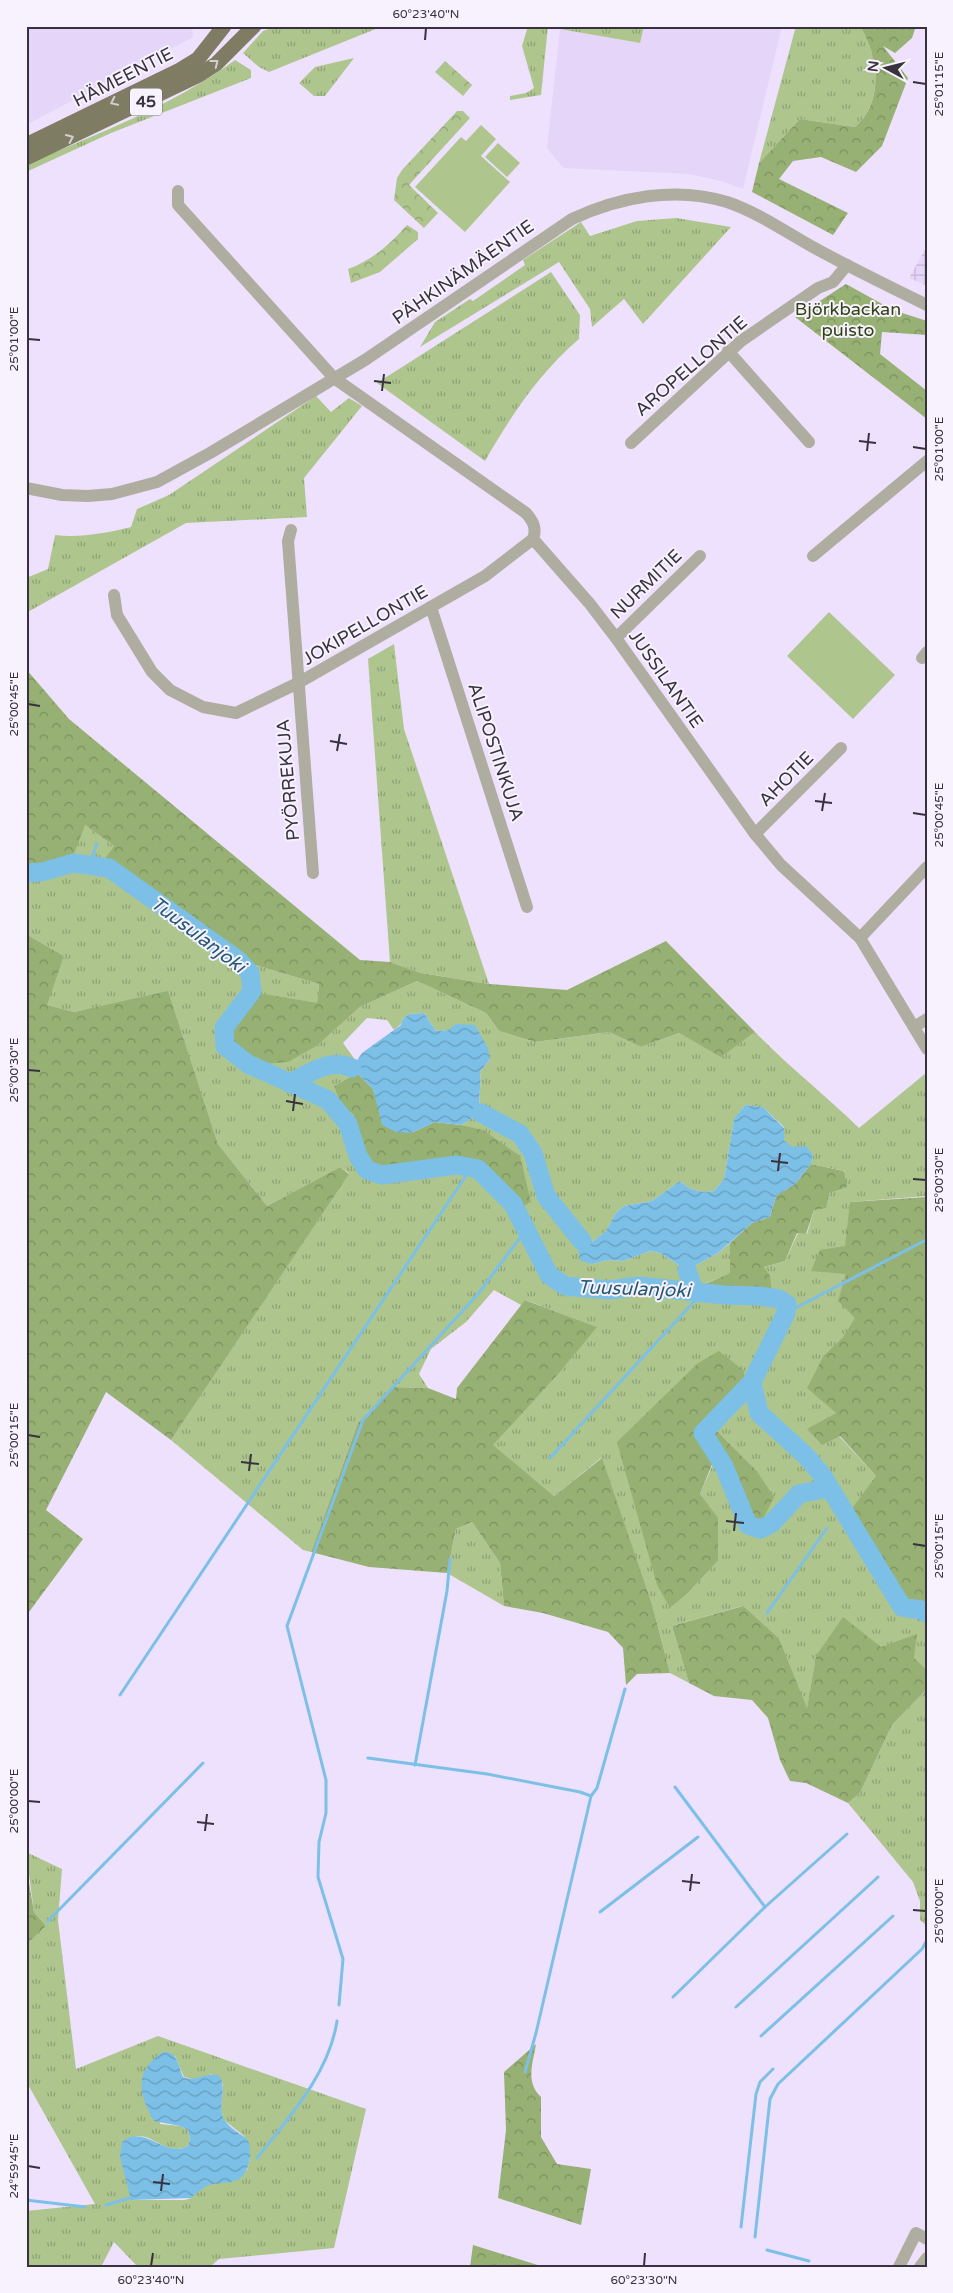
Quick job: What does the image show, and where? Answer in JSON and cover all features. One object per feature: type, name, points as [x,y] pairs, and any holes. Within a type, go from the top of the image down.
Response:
[{"type":"main road","name":"HÄMEENTIE","points":[[26,146],[180,70],[198,59],[224,26]]},
{"type":"main road","name":"HÄMEENTIE","points":[[26,158],[199,75],[216,64],[254,26]]},
{"type":"street","points":[[178,192],[178,205],[334,378],[526,512],[533,520],[536,532],[533,538]]},
{"type":"street","name":"PÄHKINÄMÄENTIE","points":[[26,488],[62,495],[88,496],[112,494],[157,482],[210,453],[409,331],[572,219],[601,206],[629,198],[665,195],[726,202],[751,213],[847,266],[927,304]]},
{"type":"street","name":"AROPELLONTIE","points":[[631,443],[728,352],[812,292],[833,282],[847,266]]},
{"type":"street","points":[[728,352],[809,442]]},
{"type":"street","points":[[813,556],[927,461]]},
{"type":"street","name":"PYÖRREKUJA","points":[[291,530],[288,541],[313,873]]},
{"type":"street","name":"JOKIPELLONTIE","points":[[114,595],[117,615],[152,672],[170,690],[202,706],[236,713],[298,683],[485,576],[533,538]]},
{"type":"street","name":"JUSSILANTIE","points":[[533,538],[590,604],[616,638],[755,834],[781,865],[860,938],[927,1049]]},
{"type":"street","name":"NURMITIE","points":[[616,638],[700,556]]},
{"type":"street","name":"ALIPOSTINKUJA","points":[[431,607],[527,907]]},
{"type":"street","name":"AHOTIE","points":[[755,834],[841,748]]},
{"type":"street","points":[[860,938],[927,867]]},
{"type":"street","points":[[914,1027],[927,1019]]},
{"type":"street","points":[[899,2267],[916,2233],[927,2239]]},
{"type":"street","points":[[920,2267],[927,2258]]},
{"type":"shaded area","points":[[26,26],[192,26],[193,37],[26,125]]},
{"type":"shaded area","points":[[644,26],[782,26],[743,189],[721,181],[689,174],[563,168],[547,148],[560,29],[639,43]]},
{"type":"shaded area","points":[[927,246],[927,286],[909,278]]},
{"type":"green space","points":[[383,26],[269,72],[259,67],[243,53],[263,31],[274,27]]},
{"type":"green space","points":[[528,26],[548,26],[541,95],[510,100],[510,96],[526,93],[534,88],[522,46]]},
{"type":"green space","points":[[560,26],[644,26],[640,43],[560,29]]},
{"type":"green space","points":[[796,26],[860,26],[871,51],[876,78],[871,105],[855,127],[800,119],[759,163]]},
{"type":"green space","points":[[860,26],[916,26],[912,38],[895,53],[883,46],[908,78],[882,146],[856,172],[821,157],[793,161],[779,179],[848,213],[833,235],[752,192],[759,163],[800,119],[855,127],[864,117],[871,105],[876,79],[871,51]]},
{"type":"green space","points":[[354,58],[325,96],[314,96],[299,83],[315,67]]},
{"type":"green space","points":[[235,60],[251,70],[251,78],[111,133],[26,172],[26,164],[134,118],[186,91]]},
{"type":"green space","points":[[445,61],[472,85],[463,96],[435,72]]},
{"type":"green space","points":[[457,111],[463,111],[470,118],[409,185],[438,213],[424,228],[394,200],[397,178],[402,170]]},
{"type":"green space","points":[[481,125],[496,139],[481,156],[510,182],[465,232],[415,187],[461,137],[466,141]]},
{"type":"green space","points":[[498,143],[520,163],[507,177],[485,157]]},
{"type":"green space","points":[[676,218],[731,227],[643,324],[624,299],[592,327],[590,309],[559,262],[420,347],[435,322],[470,299],[473,301],[525,265],[523,260],[581,222],[590,236],[637,221]]},
{"type":"green space","points":[[407,225],[418,232],[418,239],[380,272],[351,283],[348,269],[380,251]]},
{"type":"green space","points":[[551,272],[580,315],[579,339],[551,366],[527,396],[485,461],[377,383]]},
{"type":"green space","name":"Björkbackan puisto","points":[[846,284],[893,310],[927,321],[927,335],[882,332],[880,354],[927,391],[927,419],[795,317]]},
{"type":"green space","points":[[316,396],[331,412],[349,398],[362,406],[304,478],[307,517],[186,523],[26,613],[26,578],[48,569],[55,535],[93,534],[131,527],[137,509],[169,495]]},
{"type":"green space","points":[[829,612],[895,675],[853,719],[787,656]]},
{"type":"green space","points":[[394,644],[404,729],[489,984],[421,973],[390,962],[368,659]]},
{"type":"green space","points":[[26,669],[69,719],[360,960],[390,962],[421,973],[489,984],[567,990],[666,941],[755,1032],[721,1057],[679,1033],[641,1047],[609,1032],[535,1042],[499,1031],[486,1013],[417,981],[360,1007],[318,1045],[288,1062],[263,1064],[232,1047],[231,1032],[238,1018],[258,993],[317,1003],[319,984],[255,965],[104,860],[114,846],[85,825],[72,859],[26,870]]},
{"type":"green space","points":[[85,825],[114,846],[105,860],[255,965],[319,984],[317,1003],[318,1045],[360,1007],[417,981],[486,1013],[499,1031],[535,1042],[609,1032],[641,1047],[679,1033],[721,1056],[755,1032],[859,1128],[926,1073],[927,1196],[850,1202],[847,1274],[856,1318],[843,1337],[824,1355],[836,1413],[808,1430],[839,1436],[876,1476],[927,1613],[927,1670],[914,1660],[888,1650],[861,1650],[816,1656],[807,1709],[779,1638],[742,1606],[672,1626],[689,1683],[670,1673],[652,1604],[601,1458],[554,1496],[492,1445],[561,1371],[596,1327],[526,1300],[521,1305],[494,1290],[466,1322],[431,1349],[419,1374],[428,1388],[391,1387],[358,1423],[311,1552],[303,1550],[171,1440],[349,1173],[340,1167],[267,1206],[218,1144],[168,992],[74,1012],[46,1005],[64,956],[26,934],[26,870],[29,871]],"holes":[[[424,1013],[436,1031],[448,1030],[490,1059],[480,1072],[479,1103],[481,1113],[461,1125],[483,1131],[520,1208],[514,1196],[473,1161],[377,1170],[365,1161],[353,1114],[334,1086],[357,1073],[352,1068],[356,1061],[343,1043],[367,1018],[387,1020],[394,1030],[409,1014]],[[745,1105],[763,1107],[784,1127],[784,1140],[792,1148],[813,1155],[811,1164],[845,1171],[814,1210],[807,1234],[798,1233],[785,1261],[704,1284],[731,1273],[730,1243],[718,1253],[687,1270],[660,1253],[650,1251],[623,1261],[607,1260],[593,1264],[582,1241],[592,1242],[606,1231],[615,1214],[624,1206],[652,1201],[680,1181],[687,1187],[696,1190],[704,1192],[714,1191],[724,1179],[734,1120]],[[720,1352],[712,1426],[756,1470],[733,1506],[714,1462],[700,1494],[718,1561],[686,1595],[670,1608]]]},
{"type":"green space","points":[[26,934],[64,956],[47,1005],[74,1012],[168,991],[218,1144],[267,1206],[340,1167],[349,1174],[171,1440],[106,1392],[46,1510],[83,1539],[26,1616]]},
{"type":"green space","points":[[357,1073],[373,1089],[378,1105],[411,1133],[435,1122],[461,1125],[483,1130],[520,1156],[531,1202],[520,1208],[514,1196],[473,1161],[377,1170],[369,1167],[365,1161],[353,1114],[342,1106],[334,1086]]},
{"type":"green space","points":[[811,1164],[844,1171],[847,1187],[829,1193],[826,1208],[814,1210],[806,1234],[797,1233],[785,1261],[764,1267],[770,1276],[772,1295],[703,1285],[730,1273],[730,1243],[752,1223],[770,1217],[776,1196],[795,1184]]},
{"type":"green space","points":[[927,1197],[927,1613],[901,1609],[845,1518],[876,1476],[840,1436],[822,1445],[807,1429],[836,1413],[807,1388],[824,1355],[843,1337],[855,1318],[838,1301],[846,1274],[811,1271],[820,1250],[845,1246],[850,1202]]},
{"type":"green space","points":[[525,1300],[597,1327],[561,1371],[493,1445],[554,1496],[602,1458],[652,1604],[670,1673],[637,1674],[626,1685],[623,1648],[608,1632],[543,1613],[504,1606],[500,1563],[472,1522],[456,1529],[447,1573],[369,1567],[311,1552],[358,1423],[391,1387],[428,1388],[456,1399],[457,1388]]},
{"type":"green space","points":[[719,1351],[743,1370],[749,1388],[712,1426],[756,1470],[774,1497],[760,1525],[733,1506],[713,1462],[700,1494],[718,1518],[718,1561],[686,1595],[670,1608],[657,1585],[617,1442],[698,1363]]},
{"type":"green space","points":[[472,1522],[500,1563],[504,1606],[447,1573],[456,1529]]},
{"type":"green space","points":[[743,1606],[779,1638],[807,1708],[816,1656],[843,1617],[881,1647],[917,1634],[914,1658],[927,1670],[927,1689],[892,1725],[860,1793],[848,1803],[806,1783],[790,1781],[780,1760],[768,1718],[752,1700],[714,1696],[689,1683],[672,1626]]},
{"type":"green space","points":[[927,1689],[927,1926],[920,1920],[920,1901],[913,1882],[848,1803],[860,1793],[892,1725]]},
{"type":"green space","points":[[26,1852],[62,1869],[58,1920],[76,2069],[158,2036],[366,2109],[334,2248],[219,2259],[210,2267],[138,2267],[114,2242],[101,2267],[26,2267],[26,2211],[95,2204],[26,2081],[26,1945],[46,1926],[34,1912]],"holes":[[[175,2056],[184,2077],[198,2080],[211,2074],[223,2084],[221,2110],[224,2120],[244,2136],[250,2159],[247,2170],[232,2181],[212,2182],[203,2186],[191,2198],[185,2200],[131,2200],[126,2172],[136,2136],[149,2138],[174,2149],[188,2146],[190,2139],[188,2130],[180,2126],[160,2124]]]},
{"type":"green space","points":[[26,1865],[34,1912],[46,1926],[26,1945]]},
{"type":"green space","points":[[536,2044],[531,2072],[533,2085],[541,2097],[541,2137],[557,2164],[591,2169],[581,2225],[498,2198],[506,2130],[504,2072]]},
{"type":"green space","points":[[473,2245],[544,2267],[470,2267]]},
{"type":"water","points":[[424,1013],[436,1031],[448,1030],[456,1024],[475,1025],[488,1048],[490,1059],[480,1072],[479,1103],[481,1113],[461,1125],[435,1122],[411,1133],[396,1132],[382,1125],[373,1089],[352,1068],[362,1053],[401,1025],[402,1020],[409,1014]]},
{"type":"water","points":[[745,1105],[763,1107],[784,1128],[784,1140],[792,1147],[806,1146],[813,1155],[811,1164],[795,1184],[776,1196],[770,1217],[752,1223],[718,1253],[687,1270],[660,1253],[650,1251],[623,1261],[607,1260],[593,1264],[581,1261],[578,1251],[582,1241],[592,1242],[606,1231],[615,1214],[624,1206],[652,1201],[680,1181],[687,1187],[696,1190],[704,1192],[714,1191],[724,1179],[734,1119]]},
{"type":"water","points":[[904,1598],[927,1605],[927,1624],[898,1610]]},
{"type":"water","points":[[163,2052],[168,2052],[174,2056],[183,2077],[193,2079],[210,2074],[219,2076],[222,2080],[222,2114],[232,2128],[248,2140],[250,2151],[248,2167],[238,2180],[210,2185],[191,2198],[131,2200],[120,2157],[122,2142],[130,2137],[139,2136],[171,2148],[179,2149],[188,2146],[190,2139],[188,2130],[180,2126],[154,2121],[142,2093],[143,2075],[147,2067],[153,2059]]},
{"type":"waterway","points":[[89,865],[97,844]]},
{"type":"waterway","name":"Tuusulanjoki","points":[[26,873],[42,872],[73,863],[109,868],[238,960],[250,973],[252,991],[224,1028],[225,1046],[248,1064],[328,1100],[348,1124],[358,1156],[367,1170],[382,1175],[457,1165],[478,1169],[513,1204],[549,1275],[565,1286],[609,1290],[639,1286],[724,1295],[759,1296],[779,1299],[787,1304],[786,1313],[752,1382],[759,1413],[806,1456],[822,1475],[902,1607],[927,1611]]},
{"type":"waterway","points":[[289,1083],[312,1071],[336,1064],[352,1068]]},
{"type":"waterway","points":[[481,1113],[520,1134],[533,1153],[546,1196],[582,1241]]},
{"type":"waterway","points":[[120,1695],[471,1168]]},
{"type":"waterway","points":[[339,2005],[343,1959],[318,1877],[319,1842],[326,1813],[326,1780],[287,1626],[363,1420],[478,1294],[525,1231]]},
{"type":"waterway","points":[[786,1313],[924,1241]]},
{"type":"waterway","points":[[687,1270],[694,1291]]},
{"type":"waterway","points":[[550,1458],[702,1293]]},
{"type":"waterway","name":"Tuusulanjoki","points":[[752,1382],[703,1433],[724,1466],[748,1525],[760,1529],[771,1524],[799,1494],[828,1488]]},
{"type":"waterway","points":[[767,1613],[827,1528]]},
{"type":"waterway","points":[[415,1765],[447,1591],[450,1559]]},
{"type":"waterway","points":[[591,1796],[597,1788],[625,1689]]},
{"type":"waterway","points":[[368,1758],[487,1774],[580,1792],[591,1796],[536,2033],[525,2072]]},
{"type":"waterway","points":[[48,1921],[203,1763]]},
{"type":"waterway","points":[[675,1787],[765,1907]]},
{"type":"waterway","points":[[673,1997],[765,1907],[847,1834]]},
{"type":"waterway","points":[[600,1912],[698,1837]]},
{"type":"waterway","points":[[736,2007],[878,1877]]},
{"type":"waterway","points":[[761,2036],[893,1916]]},
{"type":"waterway","points":[[755,2237],[770,2099],[778,2084],[922,1949],[927,1940]]},
{"type":"waterway","points":[[257,2158],[294,2111],[317,2077],[333,2040],[337,2021]]},
{"type":"waterway","points":[[741,2227],[756,2094],[760,2082],[773,2069]]},
{"type":"waterway","points":[[106,2205],[130,2198]]},
{"type":"waterway","points":[[26,2200],[85,2207]]},
{"type":"waterway","points":[[767,2250],[809,2261]]}]
